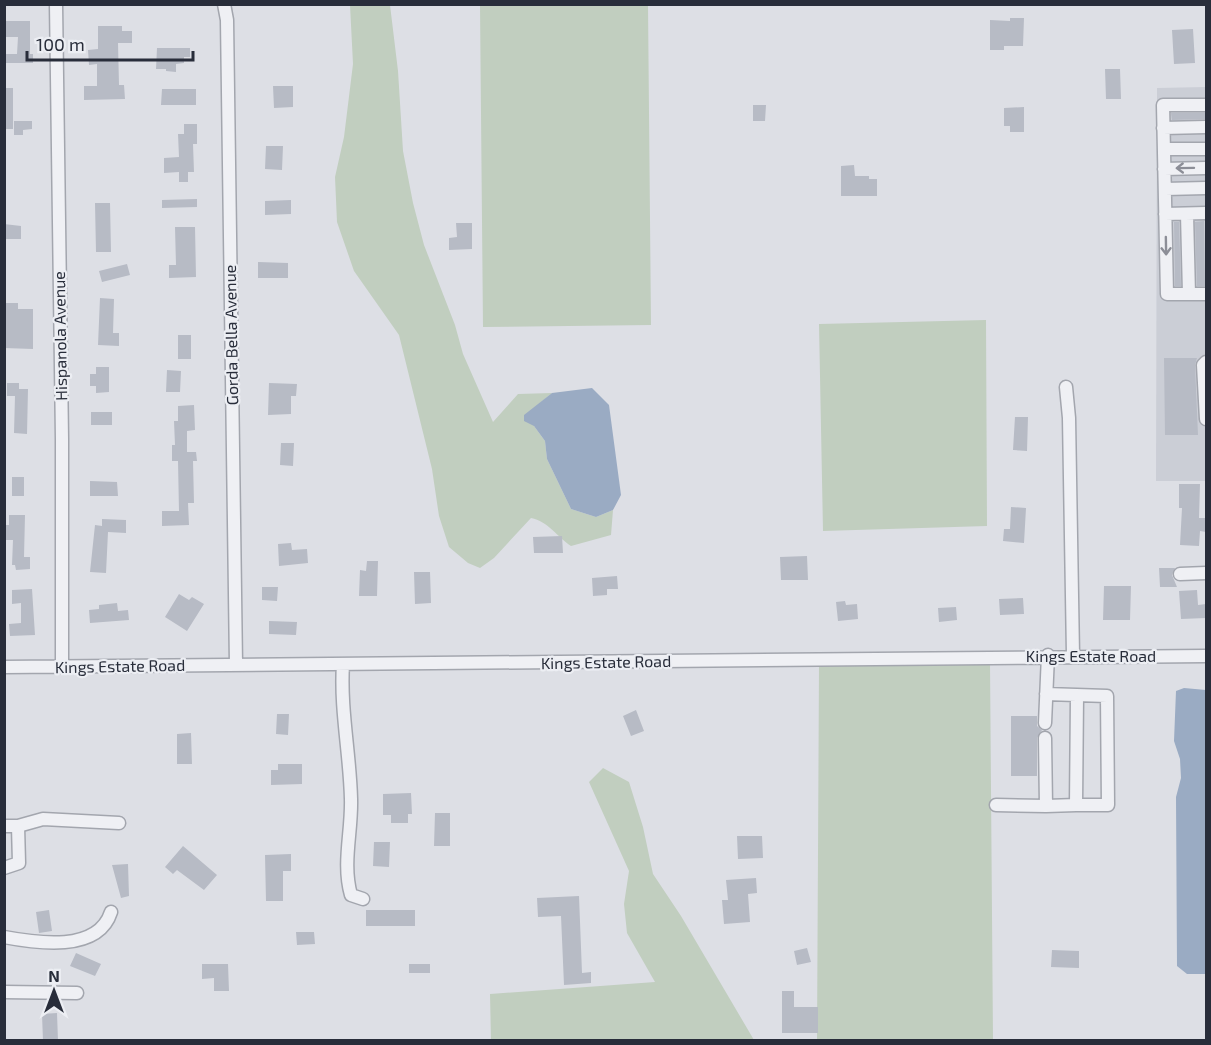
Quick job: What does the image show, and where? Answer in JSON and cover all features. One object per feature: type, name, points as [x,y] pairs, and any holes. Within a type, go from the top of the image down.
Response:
[{"type":"street","name":"Hispanola Avenue","points":[[56,4],[62,439],[62,667]]},
{"type":"street","name":"Gorda Bella Avenue","points":[[224,4],[228,20],[236,665]]},
{"type":"street","points":[[1206,105],[1163,105],[1167,294],[1206,294]]},
{"type":"street","points":[[1163,128],[1206,127]]},
{"type":"street","points":[[1164,149],[1206,149]]},
{"type":"street","points":[[1164,169],[1206,168]]},
{"type":"street","points":[[1165,189],[1206,188]]},
{"type":"street","points":[[1165,214],[1206,213]]},
{"type":"street","points":[[1187,214],[1189,294]]},
{"type":"street","points":[[1206,362],[1203,365],[1206,419]]},
{"type":"street","points":[[1066,387],[1069,418],[1073,655]]},
{"type":"street","points":[[1180,574],[1206,573]]},
{"type":"street","name":"Kings Estate Road","points":[[4,667],[1073,655],[1206,656]]},
{"type":"street","points":[[1045,723],[1048,656]]},
{"type":"street","points":[[343,664],[341,692],[351,802],[345,875],[351,896],[363,899]]},
{"type":"street","points":[[996,805],[1108,805],[1107,696],[1046,694]]},
{"type":"street","points":[[1076,805],[1077,696]]},
{"type":"street","points":[[1045,738],[1046,806]]},
{"type":"street","points":[[4,826],[18,826],[44,819],[119,824]]},
{"type":"street","points":[[4,868],[19,863],[18,826]]},
{"type":"street","points":[[4,937],[45,942],[77,941],[96,933],[108,920],[111,912]]},
{"type":"street","points":[[4,992],[77,993]]},
{"type":"shaded area","points":[[1206,87],[1206,481],[1156,481],[1157,88]]},
{"type":"green space","points":[[350,5],[390,5],[398,71],[403,151],[413,203],[424,245],[455,325],[463,354],[493,422],[518,394],[552,393],[540,403],[534,426],[545,441],[547,459],[571,509],[596,517],[613,510],[611,535],[571,546],[547,526],[531,518],[494,558],[480,568],[468,563],[449,547],[439,516],[432,469],[399,335],[354,271],[337,222],[335,177],[344,137],[353,64]]},
{"type":"green space","points":[[480,5],[648,5],[651,325],[483,327]]},
{"type":"green space","points":[[986,320],[987,526],[823,531],[819,324]]},
{"type":"green space","points":[[990,663],[993,1040],[817,1040],[819,666]]},
{"type":"green space","points":[[603,768],[629,782],[643,827],[653,874],[681,916],[754,1040],[491,1040],[490,994],[655,982],[627,933],[624,904],[629,871],[589,782]]},
{"type":"water","points":[[592,388],[609,405],[621,495],[613,510],[596,517],[571,509],[547,459],[545,441],[534,426],[524,421],[524,415],[552,393]]},
{"type":"water","points":[[1184,688],[1206,690],[1206,974],[1187,974],[1177,966],[1176,797],[1181,778],[1180,759],[1174,741],[1176,691]]},
{"type":"building","points":[[1010,18],[1024,18],[1023,46],[1004,46],[1004,50],[990,50],[990,20],[1010,21]]},
{"type":"building","points":[[4,21],[30,21],[30,54],[33,54],[33,63],[4,63],[4,54],[17,54],[18,37],[4,37]]},
{"type":"building","points":[[98,26],[122,26],[122,31],[132,31],[132,43],[118,43],[119,85],[124,85],[125,99],[84,100],[84,86],[97,86],[97,64],[89,65],[88,50],[98,49]]},
{"type":"building","points":[[1193,29],[1195,63],[1174,64],[1172,30]]},
{"type":"building","points":[[157,48],[190,48],[190,57],[184,57],[184,63],[176,64],[176,72],[156,69]]},
{"type":"building","points":[[1105,69],[1120,69],[1121,99],[1106,99]]},
{"type":"building","points":[[273,86],[293,86],[293,107],[274,108]]},
{"type":"building","points":[[4,88],[13,88],[13,129],[4,129]]},
{"type":"building","points":[[162,89],[196,89],[196,105],[161,105]]},
{"type":"building","points":[[753,105],[766,105],[765,121],[753,121]]},
{"type":"building","points":[[1024,107],[1024,132],[1010,132],[1010,126],[1004,126],[1004,108]]},
{"type":"building","points":[[1171,113],[1205,113],[1205,119],[1172,120]]},
{"type":"building","points":[[14,121],[32,121],[32,129],[23,130],[23,135],[14,135]]},
{"type":"building","points":[[184,124],[197,124],[197,144],[193,144],[194,172],[188,172],[188,182],[179,182],[179,172],[164,173],[164,158],[179,157],[178,134],[184,134]]},
{"type":"building","points":[[266,146],[283,146],[282,170],[265,169]]},
{"type":"building","points":[[854,165],[855,176],[869,176],[869,179],[877,179],[877,196],[841,196],[841,166]]},
{"type":"building","points":[[197,199],[197,207],[162,208],[162,200]]},
{"type":"building","points":[[291,200],[291,214],[265,215],[265,201]]},
{"type":"building","points":[[95,203],[110,203],[111,252],[96,252]]},
{"type":"building","points":[[1204,221],[1205,286],[1197,286],[1195,222]]},
{"type":"building","points":[[1174,222],[1179,222],[1181,286],[1175,286]]},
{"type":"building","points":[[456,223],[472,223],[472,249],[449,250],[449,238],[457,237]]},
{"type":"building","points":[[4,224],[21,226],[21,239],[4,239]]},
{"type":"building","points":[[175,227],[195,227],[196,277],[169,278],[169,265],[176,265]]},
{"type":"building","points":[[258,262],[288,263],[288,278],[258,278]]},
{"type":"building","points":[[127,264],[130,275],[102,282],[99,271]]},
{"type":"building","points":[[100,298],[114,299],[113,333],[119,333],[119,346],[98,345]]},
{"type":"building","points":[[4,303],[18,303],[18,309],[33,309],[33,349],[4,348]]},
{"type":"building","points":[[178,335],[191,335],[191,359],[178,359]]},
{"type":"building","points":[[1164,358],[1197,358],[1195,365],[1198,435],[1165,435]]},
{"type":"building","points":[[96,367],[109,367],[109,392],[96,393],[96,386],[90,386],[90,374],[96,374]]},
{"type":"building","points":[[167,370],[181,371],[180,392],[166,392]]},
{"type":"building","points":[[7,383],[19,383],[19,389],[28,389],[27,434],[14,433],[15,396],[7,396]]},
{"type":"building","points":[[269,383],[297,384],[296,396],[291,396],[291,414],[268,415]]},
{"type":"building","points":[[194,405],[195,430],[187,431],[187,452],[196,452],[197,461],[193,461],[194,503],[188,503],[189,525],[162,526],[162,511],[179,511],[178,461],[172,461],[172,445],[175,445],[174,421],[178,421],[178,406]]},
{"type":"building","points":[[91,412],[112,412],[112,425],[91,425]]},
{"type":"building","points":[[1015,417],[1028,417],[1027,451],[1013,450]]},
{"type":"building","points":[[281,443],[294,443],[293,466],[280,465]]},
{"type":"building","points":[[12,477],[24,477],[24,496],[12,496]]},
{"type":"building","points":[[90,481],[117,482],[118,496],[90,496]]},
{"type":"building","points":[[1179,484],[1200,484],[1199,518],[1206,518],[1206,532],[1200,531],[1199,546],[1180,545],[1182,508],[1179,508]]},
{"type":"building","points":[[1011,507],[1026,508],[1024,543],[1003,541],[1004,529],[1010,529]]},
{"type":"building","points":[[9,515],[25,515],[24,557],[30,557],[30,569],[16,570],[15,565],[12,565],[13,540],[4,540],[4,525],[9,525]]},
{"type":"building","points":[[102,519],[126,520],[126,533],[108,532],[106,573],[90,572],[95,525],[102,526]]},
{"type":"building","points":[[562,536],[563,553],[534,553],[533,537]]},
{"type":"building","points":[[291,543],[292,550],[307,549],[308,563],[279,566],[278,544]]},
{"type":"building","points":[[807,556],[808,580],[781,580],[780,557]]},
{"type":"building","points":[[367,561],[378,561],[377,596],[359,596],[360,570],[366,571]]},
{"type":"building","points":[[1159,568],[1175,568],[1172,575],[1177,587],[1160,587]]},
{"type":"building","points":[[414,572],[430,572],[431,603],[415,604]]},
{"type":"building","points":[[617,576],[618,589],[607,589],[607,595],[593,596],[592,578]]},
{"type":"building","points":[[1104,586],[1131,586],[1130,620],[1103,620]]},
{"type":"building","points":[[262,587],[278,587],[277,601],[262,600]]},
{"type":"building","points":[[32,589],[35,635],[10,636],[9,624],[21,623],[21,603],[12,604],[12,590]]},
{"type":"building","points":[[1197,590],[1198,605],[1206,604],[1206,618],[1181,619],[1179,591]]},
{"type":"building","points":[[179,594],[189,600],[192,597],[204,604],[187,631],[165,617]]},
{"type":"building","points":[[1023,598],[1024,614],[1000,615],[999,599]]},
{"type":"building","points":[[845,601],[846,605],[857,604],[858,619],[838,621],[836,602]]},
{"type":"building","points":[[117,603],[118,611],[128,610],[129,620],[90,623],[89,610],[99,609],[99,605]]},
{"type":"building","points":[[956,607],[957,620],[939,622],[938,608]]},
{"type":"building","points":[[269,621],[297,622],[296,635],[269,634]]},
{"type":"building","points":[[636,710],[644,731],[631,736],[623,716]]},
{"type":"building","points":[[277,714],[289,714],[288,735],[276,734]]},
{"type":"building","points":[[1011,716],[1037,716],[1037,726],[1042,730],[1037,738],[1037,776],[1011,776]]},
{"type":"building","points":[[191,733],[192,764],[177,764],[177,734]]},
{"type":"building","points":[[278,764],[302,764],[302,784],[271,785],[271,770],[278,770]]},
{"type":"building","points":[[411,793],[412,814],[408,814],[408,823],[391,823],[391,815],[383,815],[383,794]]},
{"type":"building","points":[[435,813],[450,813],[450,846],[434,846]]},
{"type":"building","points":[[737,836],[762,836],[763,858],[738,859]]},
{"type":"building","points":[[374,842],[390,842],[389,867],[373,866]]},
{"type":"building","points":[[183,846],[217,875],[204,890],[177,870],[173,874],[165,867]]},
{"type":"building","points":[[291,854],[291,871],[283,871],[283,901],[266,901],[265,855]]},
{"type":"building","points":[[128,864],[129,896],[121,898],[112,865]]},
{"type":"building","points":[[756,878],[757,893],[748,894],[750,922],[724,924],[722,900],[728,900],[726,880]]},
{"type":"building","points":[[579,896],[582,973],[591,972],[591,983],[564,985],[561,916],[538,917],[537,898]]},
{"type":"building","points":[[49,910],[52,931],[39,933],[36,912]]},
{"type":"building","points":[[366,910],[415,910],[415,926],[366,926]]},
{"type":"building","points":[[296,932],[314,932],[315,944],[297,945]]},
{"type":"building","points":[[807,948],[811,962],[797,965],[794,951]]},
{"type":"building","points":[[1052,950],[1079,951],[1079,968],[1051,967]]},
{"type":"building","points":[[76,953],[101,964],[95,976],[70,966]]},
{"type":"building","points":[[202,964],[228,964],[229,991],[214,991],[214,978],[202,979]]},
{"type":"building","points":[[409,964],[430,964],[430,973],[409,973]]},
{"type":"building","points":[[782,991],[794,991],[794,1007],[818,1007],[818,1033],[782,1033]]},
{"type":"building","points":[[57,1013],[58,1041],[43,1041],[42,1014]]}]
